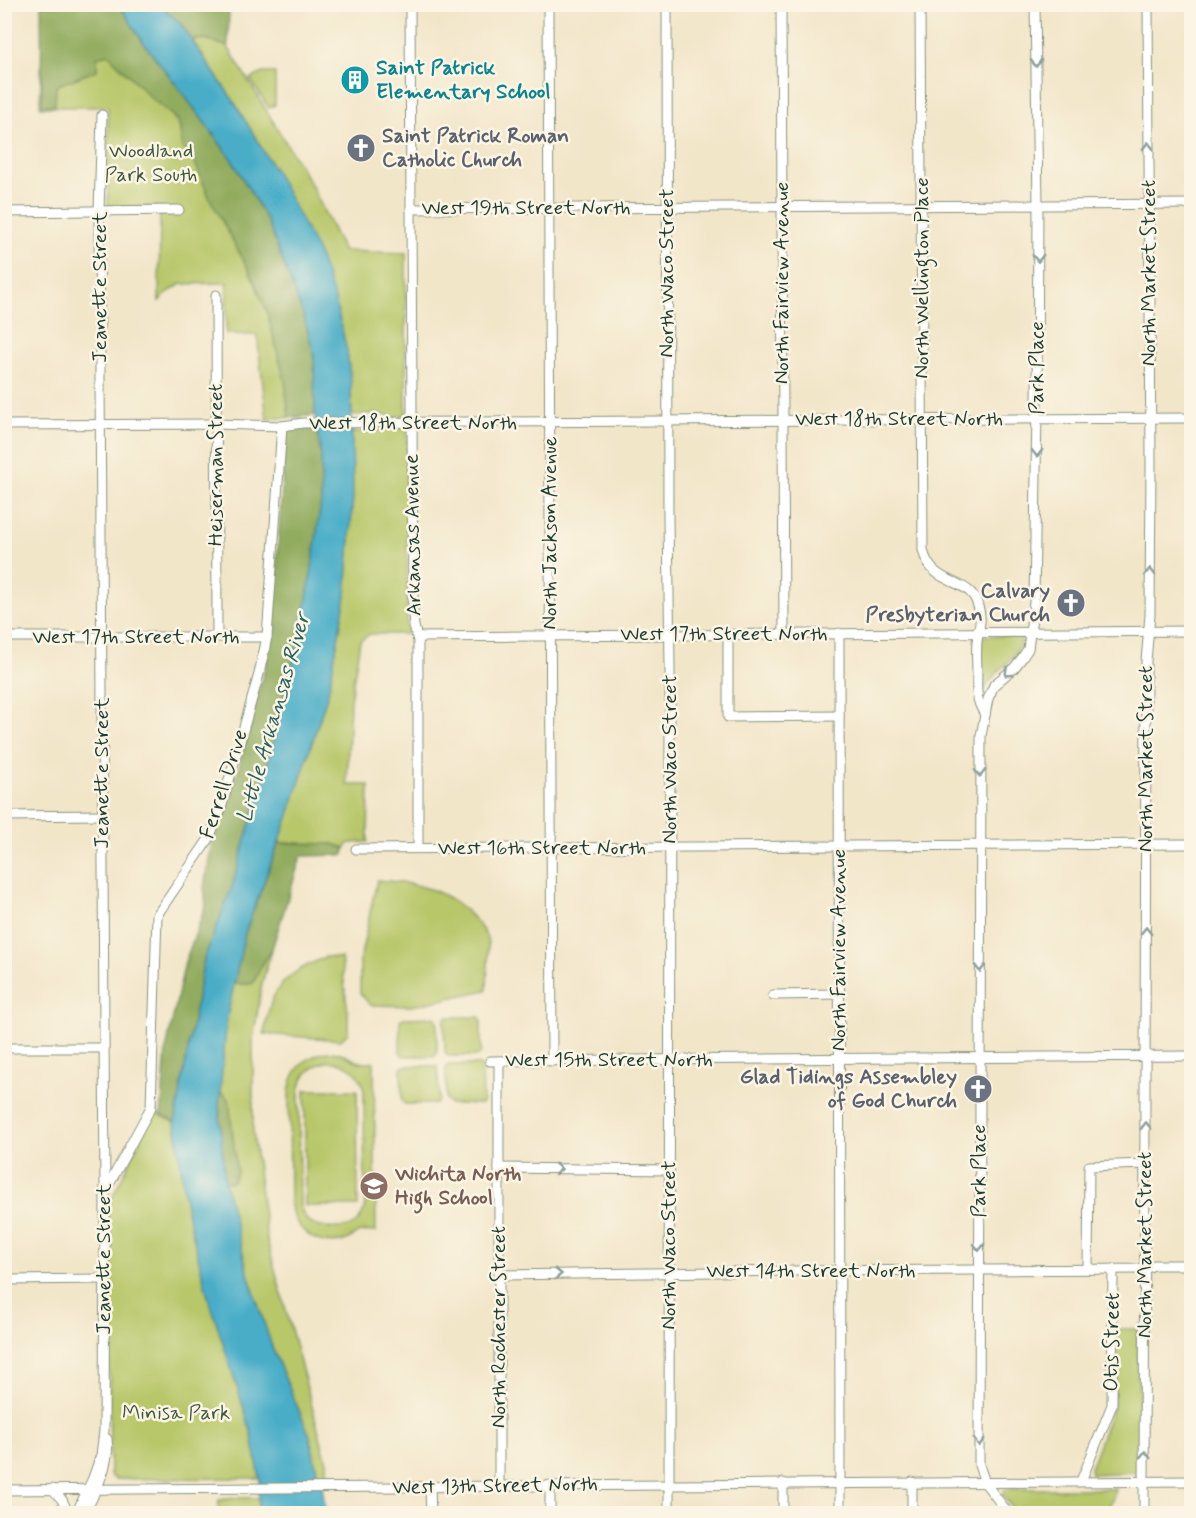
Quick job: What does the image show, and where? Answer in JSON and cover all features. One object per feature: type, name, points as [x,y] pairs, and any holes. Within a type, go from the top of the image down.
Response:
[{"type":"street","name":"Arkansas Avenue","points":[[410,4],[412,423],[414,626],[418,641],[418,848]]},
{"type":"street","name":"North Jackson Avenue","points":[[548,4],[552,1061]]},
{"type":"street","name":"North Waco Street","points":[[667,4],[667,421],[670,634],[669,1514]]},
{"type":"street","name":"North Fairview Avenue","points":[[781,4],[784,633]]},
{"type":"street","name":"North Wellington Place","points":[[920,4],[923,550],[930,568],[937,574],[958,583],[973,595],[980,612],[979,632]]},
{"type":"street","name":"Park Place","points":[[985,1483],[979,1465],[981,736],[988,699],[994,685],[1022,658],[1028,649],[1034,602],[1038,205],[1035,4]]},
{"type":"street","name":"North Market Street","points":[[1144,1514],[1146,661],[1150,615],[1148,4]]},
{"type":"street","name":"Jeanette Street","points":[[91,1489],[101,1455],[104,1431],[105,1192],[99,211],[102,115]]},
{"type":"street","name":"West 19th Street North","points":[[411,209],[1191,204]]},
{"type":"street","points":[[4,212],[179,210]]},
{"type":"street","name":"Heiserman Street","points":[[216,295],[217,636]]},
{"type":"street","name":"West 18th Street North","points":[[4,425],[282,426],[303,423],[1191,418]]},
{"type":"street","name":"Ferrell Drive","points":[[105,1192],[151,1107],[157,915],[208,840],[220,812],[259,674],[267,637],[282,426]]},
{"type":"street","name":"West 17th Street North","points":[[417,637],[1191,630]]},
{"type":"street","name":"Park Place","points":[[979,632],[977,640],[978,699],[985,715]]},
{"type":"street","name":"North Fairview Avenue","points":[[839,633],[840,1514]]},
{"type":"street","points":[[728,634],[728,717],[839,716]]},
{"type":"street","name":"West 17th Street North","points":[[4,637],[267,637]]},
{"type":"street","points":[[4,816],[102,815]]},
{"type":"street","name":"West 16th Street North","points":[[356,849],[1191,844]]},
{"type":"street","points":[[773,995],[840,994]]},
{"type":"street","points":[[4,1048],[103,1048]]},
{"type":"street","name":"West 15th Street North","points":[[495,1061],[1191,1056]]},
{"type":"street","name":"North Rochester Street","points":[[495,1061],[499,1168],[499,1486]]},
{"type":"street","points":[[1088,1269],[1089,1166],[1146,1164]]},
{"type":"street","points":[[499,1168],[669,1170]]},
{"type":"street","name":"West 14th Street North","points":[[500,1275],[840,1270],[1145,1269],[1154,1265],[1191,1265]]},
{"type":"street","name":"Otis Street","points":[[1081,1482],[1112,1405],[1113,1269]]},
{"type":"street","points":[[4,1280],[105,1279]]},
{"type":"street","name":"Jeanette Street","points":[[91,1489],[101,1478],[107,1460],[108,1442],[104,1431]]},
{"type":"street","points":[[107,1460],[108,1478],[111,1484],[119,1489]]},
{"type":"street","name":"West 13th Street North","points":[[4,1490],[1191,1481]]},
{"type":"street","points":[[912,1482],[912,1514]]},
{"type":"street","points":[[985,1483],[1009,1514]]},
{"type":"street","points":[[783,1484],[783,1514]]},
{"type":"street","points":[[550,1485],[550,1514]]},
{"type":"street","points":[[430,1488],[431,1514]]},
{"type":"street","points":[[52,1489],[65,1503],[66,1514]]},
{"type":"street","points":[[76,1514],[91,1489]]},
{"type":"street","points":[[85,1514],[91,1489]]},
{"type":"green space","points":[[41,5],[115,5],[122,9],[143,42],[232,160],[267,220],[304,317],[314,354],[315,415],[289,418],[285,382],[267,312],[252,276],[209,197],[195,163],[182,148],[179,121],[151,98],[108,54],[97,57],[97,70],[56,86],[55,105],[42,105]]},
{"type":"green space","name":"Woodland Park South","points":[[43,5],[155,87],[199,159],[269,296],[294,417],[267,419],[257,335],[226,334],[227,283],[181,284],[159,301],[160,207],[108,207],[108,107],[40,107]]},
{"type":"green space","points":[[160,5],[229,5],[228,47],[206,39],[192,40],[179,22]]},
{"type":"green space","points":[[206,39],[228,47],[311,184],[343,251],[406,253],[405,415],[395,417],[378,414],[352,415],[347,351],[334,296],[276,172],[233,100],[192,40]]},
{"type":"green space","points":[[263,73],[275,73],[275,105],[269,108],[250,79]]},
{"type":"green space","points":[[317,427],[321,455],[321,502],[303,622],[268,762],[233,884],[204,959],[175,1122],[161,1115],[166,1050],[185,962],[206,905],[204,887],[211,847],[229,806],[272,637],[286,429]]},
{"type":"green space","points":[[386,427],[406,428],[407,431],[407,624],[409,634],[370,634],[360,641],[350,700],[347,785],[369,785],[368,842],[350,843],[345,848],[333,844],[279,843],[328,693],[346,596],[353,495],[352,432],[380,431]]},
{"type":"green space","points":[[981,636],[1020,636],[1022,639],[1012,657],[982,692],[980,691]]},
{"type":"green space","points":[[279,843],[333,844],[345,848],[344,855],[301,856],[271,952],[252,984],[234,984],[245,933]]},
{"type":"green space","points":[[377,880],[430,889],[453,900],[464,909],[483,930],[487,938],[487,990],[412,1006],[370,1005],[360,993],[360,960]]},
{"type":"green space","points":[[271,952],[262,983],[253,1040],[253,1131],[267,1240],[327,1462],[325,1478],[318,1478],[310,1436],[273,1350],[249,1277],[225,1183],[233,1181],[229,1100],[220,1091],[227,1017],[234,984],[252,984]]},
{"type":"green space","points":[[326,957],[341,958],[348,1013],[348,1033],[341,1040],[264,1034],[270,1006],[279,988],[292,975]]},
{"type":"green space","points":[[435,1017],[437,1020],[437,1052],[435,1056],[403,1056],[400,1052],[400,1020]]},
{"type":"green space","points":[[447,1017],[479,1017],[481,1019],[479,1056],[448,1056],[445,1052],[444,1020]]},
{"type":"green space","points":[[341,1053],[359,1062],[374,1062],[376,1232],[361,1232],[346,1240],[330,1243],[313,1238],[300,1227],[295,1220],[290,1202],[290,1087],[295,1072],[300,1066],[319,1054]],"holes":[[[325,1062],[351,1068],[359,1078],[364,1091],[365,1207],[355,1224],[341,1228],[323,1227],[309,1222],[300,1205],[300,1086],[311,1069]]]},
{"type":"green space","points":[[448,1065],[480,1065],[483,1100],[481,1104],[449,1104],[446,1100],[446,1068]]},
{"type":"green space","points":[[404,1066],[436,1066],[438,1068],[439,1100],[436,1104],[405,1104],[402,1101],[401,1068]]},
{"type":"green space","points":[[305,1090],[357,1090],[358,1206],[305,1206]]},
{"type":"green space","points":[[220,1091],[229,1100],[237,1173],[233,1181],[225,1183],[219,1104]]},
{"type":"green space","name":"Minisa Park","points":[[154,1112],[175,1122],[186,1207],[207,1293],[251,1431],[260,1478],[115,1479],[110,1475],[108,1206]]},
{"type":"green space","points":[[1115,1329],[1138,1329],[1140,1472],[1091,1474],[1090,1468],[1114,1404]]},
{"type":"green space","points":[[1007,1489],[1116,1489],[1107,1514],[1017,1513],[1002,1495]]},
{"type":"green space","points":[[259,1498],[258,1513],[218,1513],[219,1500]]},
{"type":"water","points":[[115,5],[160,5],[179,22],[233,100],[276,172],[317,250],[334,296],[347,351],[351,383],[353,495],[346,596],[328,693],[289,815],[245,933],[227,1017],[219,1104],[225,1183],[249,1277],[273,1350],[310,1436],[326,1513],[258,1513],[260,1478],[251,1431],[207,1293],[186,1207],[175,1122],[204,959],[233,884],[268,762],[303,622],[321,502],[321,455],[315,415],[314,354],[304,317],[267,220],[232,160],[143,42],[122,9]]},
{"type":"place","name":"Saint Patrick Elementary School","points":[[355,80]]},
{"type":"place","name":"Saint Patrick Roman Catholic Church","points":[[361,148]]},
{"type":"place","name":"Calvary Presbyterian Church","points":[[1071,603]]},
{"type":"place","name":"Glad Tidings Assembley of God Church","points":[[978,1089]]},
{"type":"place","name":"Wichita North High School","points":[[374,1186]]},
{"type":"water label","name":"Little Arkansas River","points":[[274,718]]}]
